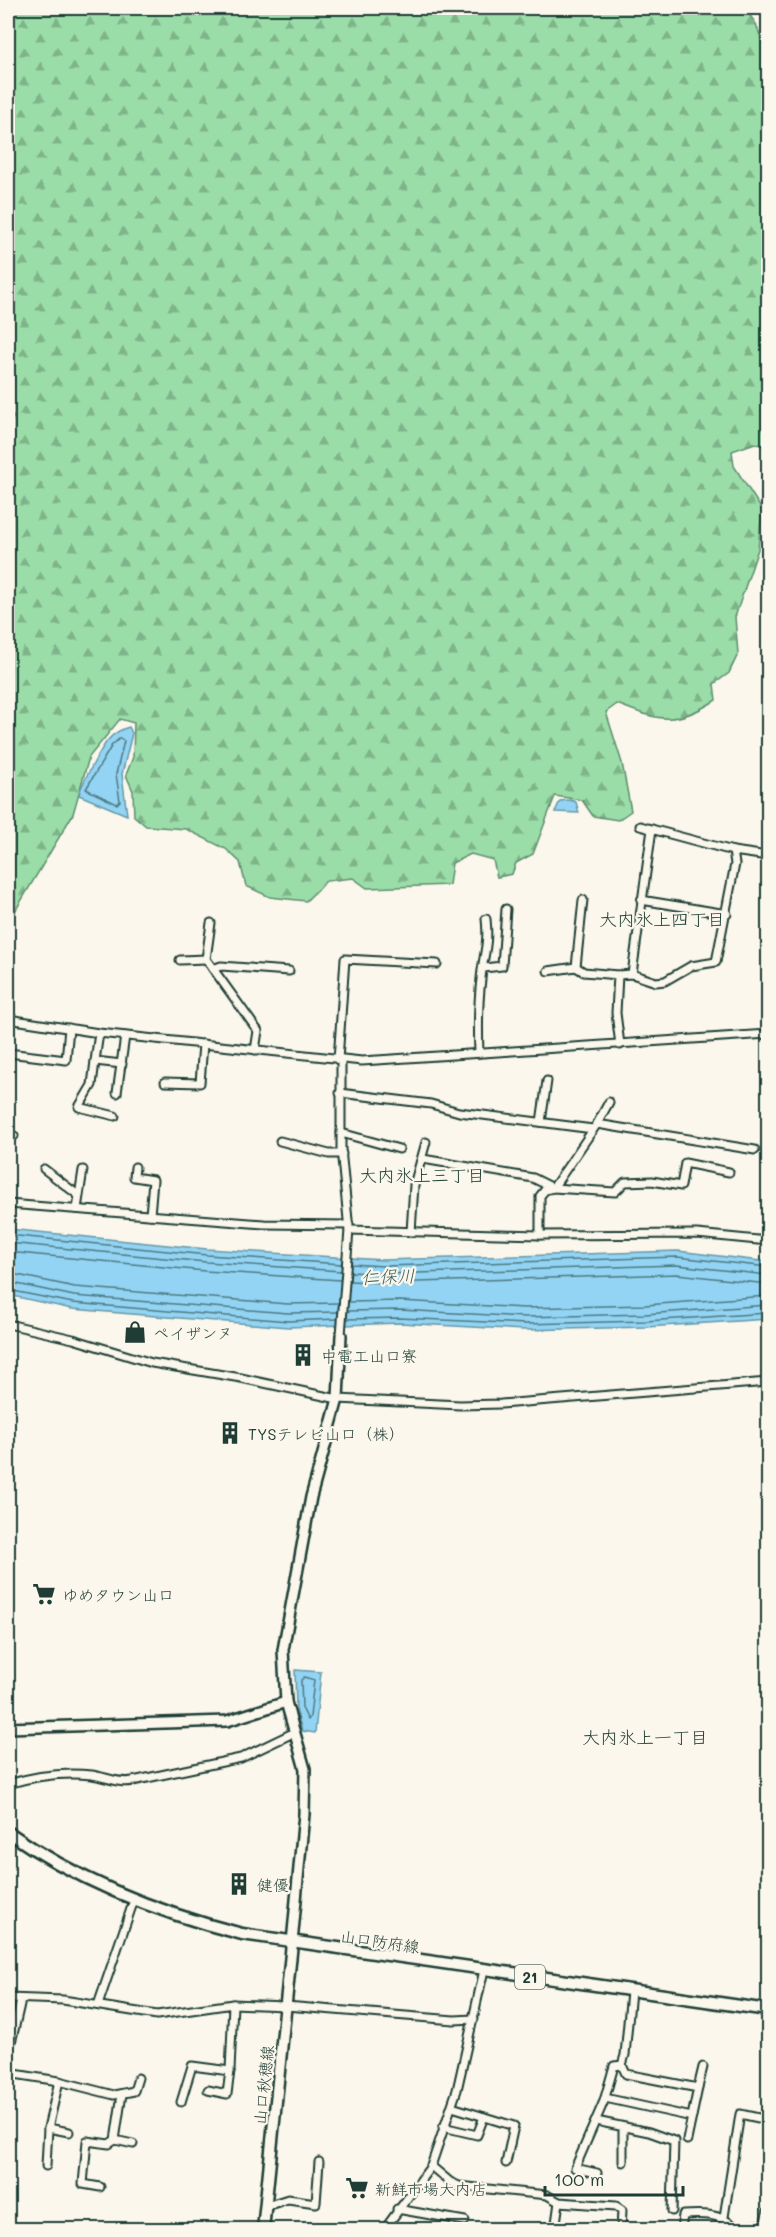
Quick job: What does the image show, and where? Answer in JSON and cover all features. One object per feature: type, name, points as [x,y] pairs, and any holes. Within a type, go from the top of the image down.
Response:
[{"type":"main road","name":"山口防府線","points":[[8,1832],[71,1871],[134,1900],[218,1928],[292,1943],[768,2010]]},
{"type":"main road","name":"山口秋穂線","points":[[263,2229],[292,1943]]},
{"type":"street","points":[[640,826],[734,851],[768,856]]},
{"type":"street","points":[[632,974],[652,829]]},
{"type":"street","points":[[548,971],[576,968],[584,972],[632,974],[656,982],[665,981],[691,966],[716,962],[727,914],[735,864],[734,851]]},
{"type":"street","points":[[576,968],[583,900]]},
{"type":"street","points":[[641,900],[727,914]]},
{"type":"street","points":[[484,968],[502,966],[506,909]]},
{"type":"street","points":[[479,1053],[478,1004],[487,954],[486,919]]},
{"type":"street","points":[[210,923],[207,959],[258,1031],[255,1050]]},
{"type":"street","points":[[180,960],[207,959]]},
{"type":"street","points":[[292,1943],[305,1795],[303,1756],[285,1702],[283,1650],[311,1497],[338,1399],[349,1230],[342,1154],[339,1060],[345,959],[437,964]]},
{"type":"street","points":[[213,969],[221,966],[289,971]]},
{"type":"street","points":[[618,975],[616,1013],[620,1044]]},
{"type":"street","points":[[8,1019],[99,1033],[339,1060],[389,1061],[768,1034]]},
{"type":"street","points":[[8,1053],[66,1060],[69,1028]]},
{"type":"street","points":[[99,1033],[92,1085],[79,1107],[115,1116]]},
{"type":"street","points":[[117,1093],[125,1036]]},
{"type":"street","points":[[165,1082],[200,1083],[203,1044]]},
{"type":"street","points":[[95,1061],[122,1064]]},
{"type":"street","points":[[541,1122],[547,1081]]},
{"type":"street","points":[[340,1093],[755,1150]]},
{"type":"street","points":[[553,1188],[595,1127],[609,1102]]},
{"type":"street","points":[[341,1133],[399,1149]]},
{"type":"street","points":[[280,1141],[330,1154],[342,1154]]},
{"type":"street","points":[[411,1232],[414,1185],[426,1142]]},
{"type":"street","points":[[423,1158],[533,1178],[553,1188]]},
{"type":"street","points":[[540,1235],[540,1196],[545,1190],[553,1188],[615,1192],[625,1182],[652,1181],[681,1186],[685,1164],[729,1172]]},
{"type":"street","points":[[135,1167],[134,1177],[153,1180],[150,1215]]},
{"type":"street","points":[[44,1169],[78,1196]]},
{"type":"street","points":[[77,1209],[83,1170]]},
{"type":"street","points":[[8,1204],[349,1230],[540,1235],[697,1234],[768,1241]]},
{"type":"street","points":[[8,1324],[73,1339],[152,1363],[250,1380],[338,1399],[460,1405],[501,1404],[768,1382]]},
{"type":"street","points":[[8,1728],[227,1721],[285,1702]]},
{"type":"street","points":[[8,1784],[34,1778],[80,1774],[124,1783],[241,1758],[294,1733]]},
{"type":"street","points":[[99,2005],[134,1900]]},
{"type":"street","points":[[384,2229],[431,2166],[452,2107],[484,1970]]},
{"type":"street","points":[[631,1991],[622,2065],[626,2074],[698,2088]]},
{"type":"street","points":[[8,1998],[63,2000],[157,2015],[233,2004],[286,2006],[454,2020],[474,2019]]},
{"type":"street","points":[[8,2056],[21,2000]]},
{"type":"street","points":[[208,2090],[226,2094],[230,2071],[233,2004]]},
{"type":"street","points":[[597,2173],[575,2168],[605,2098],[614,2066],[622,2065]]},
{"type":"street","points":[[181,2102],[192,2066],[230,2071]]},
{"type":"street","points":[[687,2140],[703,2067]]},
{"type":"street","points":[[8,2073],[59,2081],[114,2095],[134,2091],[138,2078]]},
{"type":"street","points":[[46,2166],[48,2128],[59,2081]]},
{"type":"street","points":[[115,2140],[122,2094]]},
{"type":"street","points":[[605,2098],[692,2117]]},
{"type":"street","points":[[452,2107],[514,2126],[506,2163]]},
{"type":"street","points":[[724,2217],[740,2114],[768,2120]]},
{"type":"street","points":[[443,2127],[477,2136],[484,2117]]},
{"type":"street","points":[[596,2121],[674,2141],[672,2211]]},
{"type":"street","points":[[623,2127],[623,2162]]},
{"type":"street","points":[[48,2128],[69,2132]]},
{"type":"street","points":[[100,2187],[83,2184],[87,2141],[109,2144],[115,2140],[133,2144]]},
{"type":"street","points":[[266,2206],[288,2199],[316,2203],[319,2162]]},
{"type":"street","points":[[431,2166],[450,2182],[459,2186],[547,2195],[560,2202],[616,2206],[622,2210],[621,2229]]},
{"type":"street","points":[[555,2229],[560,2202]]},
{"type":"street","points":[[397,2209],[465,2221]]},
{"type":"street","points":[[681,2229],[683,2215],[704,2214],[724,2217],[733,2228],[764,2225],[768,2210]]},
{"type":"green space","points":[[13,8],[745,8],[756,24],[768,58],[768,336],[766,349],[768,351],[768,448],[755,443],[732,451],[734,466],[762,510],[758,549],[735,617],[738,654],[729,673],[714,684],[716,700],[678,717],[656,717],[617,704],[606,712],[622,763],[631,811],[618,820],[593,816],[582,800],[555,796],[533,854],[516,863],[512,874],[497,877],[493,860],[471,854],[452,863],[449,885],[367,888],[353,878],[326,881],[306,901],[270,897],[246,886],[240,862],[226,849],[186,829],[146,826],[134,816],[133,791],[126,775],[133,757],[134,723],[120,719],[89,757],[73,814],[8,923],[8,425],[14,417],[8,411],[8,17]]},
{"type":"water","points":[[129,727],[132,733],[122,774],[127,815],[79,795],[108,740]]},
{"type":"water","points":[[560,801],[576,802],[579,813],[555,812]]},
{"type":"water","name":"仁保川","points":[[8,1229],[207,1249],[383,1260],[678,1251],[768,1262],[768,1319],[646,1327],[524,1330],[400,1323],[288,1327],[72,1309],[8,1295]]},
{"type":"water","points":[[295,1670],[321,1672],[315,1733],[302,1731],[296,1709]]},
{"type":"place","name":"ペイザンヌ","points":[[135,1332]]},
{"type":"place","name":"中電工山口寮","points":[[303,1355]]},
{"type":"place","name":"TYSテレビ山口（株）","points":[[230,1433]]},
{"type":"place","name":"ゆめタウン山口","points":[[44,1594]]},
{"type":"place","name":"健優","points":[[239,1884]]},
{"type":"place","name":"新鮮市場大内店","points":[[357,2188]]},
{"type":"district","name":"大内氷上四丁目","points":[[662,919]]},
{"type":"district","name":"大内氷上三丁目","points":[[422,1175]]},
{"type":"district","name":"大内氷上一丁目","points":[[645,1737]]}]
